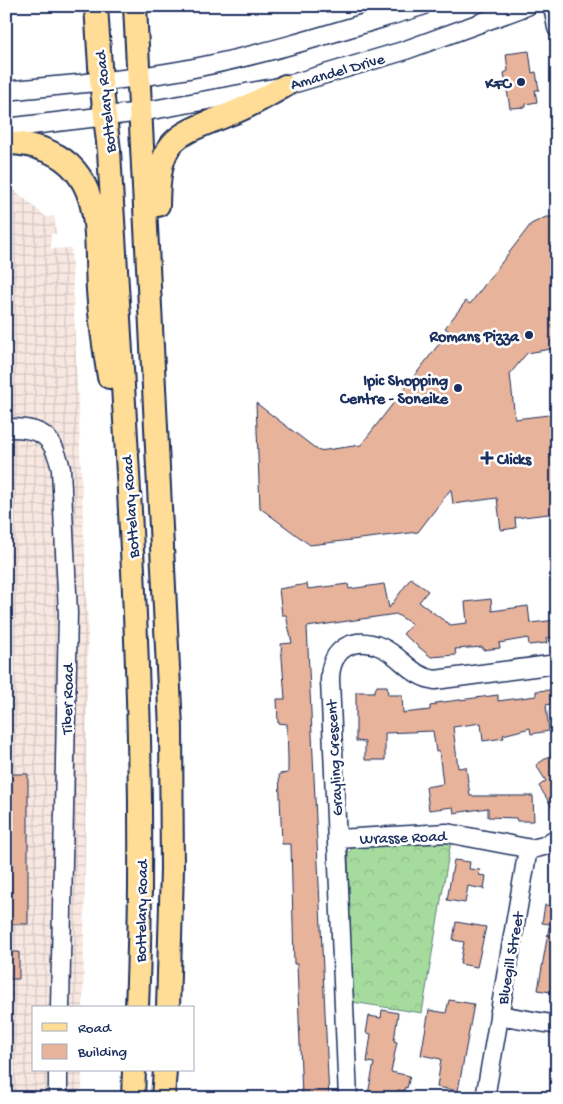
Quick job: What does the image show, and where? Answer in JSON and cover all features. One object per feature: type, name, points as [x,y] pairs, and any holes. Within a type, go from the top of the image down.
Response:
[{"type":"main road","name":"Bottelary Road","points":[[96,6],[101,80],[110,161],[127,484],[135,587],[142,851],[137,1006]]},
{"type":"main road","name":"Bottelary Road","points":[[135,6],[171,728],[172,868],[168,1006]]},
{"type":"main road","points":[[152,333],[158,185],[167,152],[179,136],[197,126],[231,114],[285,86]]},
{"type":"main road","points":[[6,143],[31,146],[62,158],[75,168],[89,192],[94,221],[100,324],[127,484]]},
{"type":"main road","points":[[132,1098],[134,1072]]},
{"type":"main road","points":[[163,1098],[165,1072]]},
{"type":"street","name":"Amandel Drive","points":[[6,128],[141,112],[285,86],[403,51],[527,6]]},
{"type":"street","points":[[553,6],[557,28]]},
{"type":"street","points":[[6,91],[139,77],[230,61],[310,42],[419,7]]},
{"type":"street","name":"Tiber Road","points":[[6,428],[32,429],[48,438],[57,451],[61,469],[68,613],[60,1006]]},
{"type":"street","name":"Grayling Crescent","points":[[348,1098],[330,670],[335,654],[340,650],[365,643],[377,646],[384,649],[418,675],[434,680],[557,664]]},
{"type":"street","name":"Wrasse Road","points":[[337,839],[447,833],[528,849]]},
{"type":"street","points":[[528,849],[544,846],[557,838]]},
{"type":"street","name":"Bluegill Street","points":[[485,1098],[528,849]]},
{"type":"street","points":[[499,1015],[557,1025]]},
{"type":"street","points":[[58,1072],[58,1098]]},
{"type":"shaded area","points":[[6,183],[46,217],[54,216],[56,234],[51,234],[51,249],[71,248],[88,627],[83,1006],[32,1006],[32,1072],[82,1072],[82,1098],[6,1098]]},
{"type":"green space","points":[[451,841],[422,1013],[352,1002],[348,853],[354,846]]},
{"type":"building","name":"KFC","points":[[529,51],[532,73],[536,72],[539,90],[535,90],[537,102],[526,104],[526,107],[510,108],[504,73],[508,71],[506,54]]},
{"type":"building","name":"Ipic Shopping Centre - Soneike","points":[[546,217],[557,217],[557,348],[527,353],[510,374],[515,419],[557,414],[557,513],[515,518],[516,528],[501,530],[497,498],[453,504],[451,489],[418,532],[310,545],[260,508],[256,403],[319,451],[361,445],[449,331],[445,328],[466,301],[470,304],[531,224]]},
{"type":"building","points":[[411,578],[428,591],[419,602],[450,625],[467,623],[465,602],[491,599],[492,611],[528,606],[530,623],[557,620],[557,637],[546,638],[547,643],[529,645],[528,638],[499,643],[500,648],[483,650],[483,647],[455,649],[456,655],[431,657],[403,634],[412,624],[396,614],[307,627],[329,1098],[302,1098],[297,964],[294,964],[291,844],[282,844],[279,774],[288,773],[287,724],[278,723],[277,699],[285,699],[281,644],[292,643],[286,615],[282,615],[279,589],[307,584],[308,589],[348,584],[349,589],[384,584],[389,608]]},
{"type":"building","points":[[377,686],[387,686],[388,695],[402,695],[403,713],[430,710],[430,706],[436,705],[436,703],[498,695],[498,701],[536,696],[536,691],[550,690],[551,704],[546,705],[549,731],[531,734],[530,728],[503,735],[504,738],[483,741],[481,723],[453,727],[458,768],[466,767],[470,796],[533,796],[534,821],[488,817],[488,808],[454,813],[453,807],[429,810],[426,787],[443,784],[439,751],[436,752],[433,731],[385,733],[385,760],[365,760],[365,742],[356,741],[356,692],[374,692]]},
{"type":"building","points":[[557,751],[557,815],[539,786],[546,781],[536,765]]},
{"type":"building","points":[[6,774],[28,774],[28,924],[6,924]]},
{"type":"building","points":[[454,860],[470,862],[469,869],[480,870],[479,875],[486,876],[484,889],[468,886],[465,903],[447,900]]},
{"type":"building","points":[[545,905],[557,907],[557,925],[542,923]]},
{"type":"building","points":[[456,922],[486,927],[477,967],[460,964],[464,942],[453,940]]},
{"type":"building","points":[[549,927],[557,928],[557,993],[538,990]]},
{"type":"building","points":[[6,952],[19,952],[19,979],[6,979]]},
{"type":"building","points":[[449,1000],[474,1004],[458,1091],[437,1087],[441,1059],[421,1055],[429,1010],[446,1013]]},
{"type":"building","points":[[382,1010],[398,1013],[394,1041],[397,1042],[391,1072],[410,1076],[407,1088],[405,1087],[404,1091],[398,1090],[396,1098],[368,1094],[374,1063],[367,1062],[371,1034],[366,1033],[369,1016],[381,1018]]},
{"type":"place","name":"KFC","points":[[521,82]]},
{"type":"place","name":"Romans Pizza","points":[[529,335]]},
{"type":"place","name":"Ipic Shopping Centre - Soneike","points":[[458,388]]},
{"type":"place","name":"Clicks","points":[[487,458]]}]
